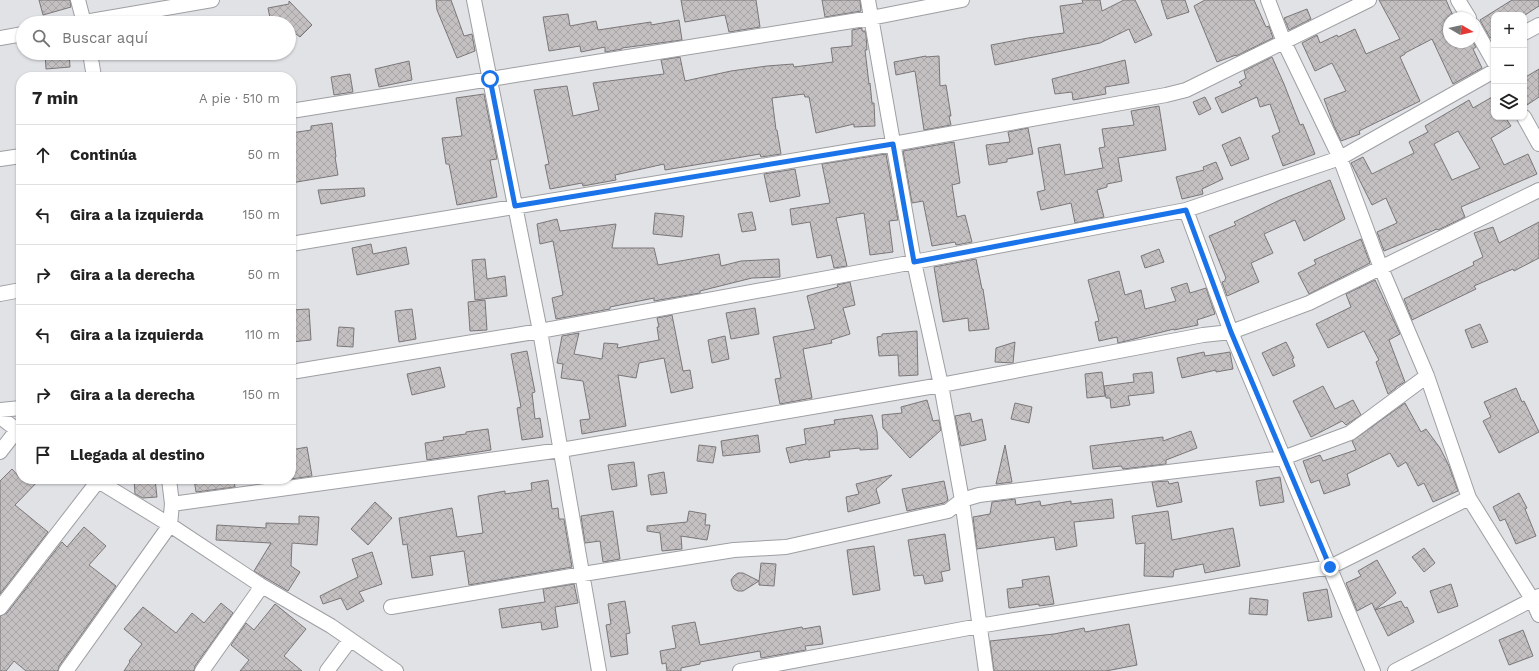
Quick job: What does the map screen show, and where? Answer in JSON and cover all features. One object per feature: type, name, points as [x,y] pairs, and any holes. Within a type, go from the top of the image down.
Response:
[{"type":"street","points":[[78,0],[81,16]]},
{"type":"street","points":[[122,16],[212,0]]},
{"type":"street","points":[[474,0],[540,331],[599,671]]},
{"type":"street","points":[[868,0],[914,262],[941,385],[962,500],[986,671]]},
{"type":"street","points":[[296,111],[871,18],[962,0]]},
{"type":"street","points":[[1268,0],[1284,42],[1340,158],[1381,268],[1427,376],[1469,498],[1535,597],[1539,615]]},
{"type":"street","points":[[296,243],[893,144],[1166,95],[1186,90],[1369,0]]},
{"type":"street","points":[[1458,0],[1465,12]]},
{"type":"street","points":[[1527,32],[1539,26]]},
{"type":"street","points":[[1479,34],[1491,52]]},
{"type":"street","points":[[0,38],[16,35]]},
{"type":"street","points":[[91,60],[93,72]]},
{"type":"street","points":[[296,371],[540,331],[1186,210],[1340,158],[1491,73]]},
{"type":"street","points":[[1526,120],[1539,144]]},
{"type":"street","points":[[0,159],[16,157]]},
{"type":"street","points":[[172,504],[561,450],[941,385],[1203,335],[1231,332],[1309,303],[1539,190]]},
{"type":"street","points":[[1186,210],[1231,332],[1373,671]]},
{"type":"street","points":[[0,294],[16,291]]},
{"type":"street","points":[[391,607],[734,550],[786,547],[948,511],[962,500],[979,495],[1284,458],[1350,433],[1427,376]]},
{"type":"street","points":[[0,410],[16,408]]},
{"type":"street","points":[[0,417],[16,430]]},
{"type":"street","points":[[0,452],[16,435]]},
{"type":"street","points":[[0,608],[93,484]]},
{"type":"street","points":[[103,484],[170,525],[262,586],[331,626],[396,671]]},
{"type":"street","points":[[66,671],[170,525],[172,504],[170,484]]},
{"type":"street","points":[[740,671],[979,626],[1330,567],[1469,498]]},
{"type":"street","points":[[202,671],[262,586]]},
{"type":"street","points":[[1395,671],[1535,597]]},
{"type":"street","points":[[327,671],[350,640]]},
{"type":"building","points":[[39,0],[70,0],[71,7],[43,15]]},
{"type":"building","points":[[436,0],[451,0],[464,36],[472,34],[475,51],[457,58],[437,10]]},
{"type":"building","points":[[681,0],[756,0],[760,27],[729,32],[725,15],[685,22]]},
{"type":"building","points":[[822,0],[860,0],[861,11],[825,17]]},
{"type":"building","points":[[1082,0],[1100,0],[1102,11],[1124,0],[1135,0],[1152,35],[1135,43],[1129,29],[1100,43],[995,65],[991,45],[1064,33],[1060,6],[1083,3]]},
{"type":"building","points":[[1161,0],[1185,0],[1189,12],[1167,19]]},
{"type":"building","points":[[1205,0],[1254,0],[1266,27],[1269,26],[1273,38],[1236,56],[1217,62],[1194,6]]},
{"type":"building","points":[[1379,0],[1446,0],[1451,12],[1443,12],[1443,48],[1474,48],[1473,49],[1482,68],[1453,84],[1432,39],[1400,57],[1420,101],[1359,131],[1360,134],[1341,141],[1324,99],[1346,91],[1332,63],[1315,71],[1302,43],[1317,35],[1320,43],[1355,29],[1366,54],[1400,39]]},
{"type":"building","points":[[1512,0],[1539,0],[1539,6],[1527,14],[1527,12],[1493,12]]},
{"type":"building","points":[[289,1],[312,25],[300,37],[296,34],[296,16],[270,16],[268,8],[289,4]]},
{"type":"building","points":[[1307,9],[1311,19],[1289,30],[1284,18]]},
{"type":"building","points":[[1491,13],[1491,38],[1490,38],[1480,20]]},
{"type":"building","points":[[568,14],[570,26],[596,21],[598,30],[651,22],[651,25],[679,20],[682,40],[622,48],[605,52],[605,47],[581,52],[580,46],[549,51],[543,17]]},
{"type":"building","points":[[862,28],[862,31],[865,31],[866,35],[867,50],[865,50],[872,103],[874,103],[875,126],[854,127],[854,124],[816,133],[809,97],[805,97],[804,94],[772,98],[781,154],[761,157],[760,154],[665,170],[664,164],[615,175],[616,180],[583,186],[582,183],[550,189],[545,165],[549,164],[534,90],[567,86],[573,116],[599,110],[593,83],[664,74],[661,60],[680,57],[685,81],[731,71],[767,66],[793,64],[794,67],[833,62],[831,48],[852,46],[852,30]]},
{"type":"building","points":[[926,56],[939,56],[940,86],[946,85],[951,125],[924,130],[915,71],[896,75],[894,62]]},
{"type":"building","points":[[1272,57],[1300,125],[1303,124],[1315,154],[1283,166],[1272,136],[1280,132],[1270,104],[1260,107],[1257,97],[1222,113],[1215,98],[1242,86],[1239,82],[1246,78],[1244,71]]},
{"type":"building","points":[[45,60],[70,60],[70,67],[46,69]]},
{"type":"building","points":[[1125,60],[1129,83],[1105,87],[1106,94],[1073,100],[1072,92],[1055,94],[1052,79]]},
{"type":"building","points":[[409,61],[412,80],[379,87],[375,69]]},
{"type":"building","points":[[1539,69],[1539,97],[1527,105],[1527,84],[1527,76]]},
{"type":"building","points":[[350,74],[353,92],[334,95],[331,77]]},
{"type":"building","points":[[484,94],[497,159],[490,160],[497,197],[457,205],[449,164],[446,164],[442,138],[462,136],[456,98]]},
{"type":"building","points":[[1205,97],[1211,109],[1199,115],[1193,102]]},
{"type":"building","points":[[1491,98],[1491,120],[1507,120],[1511,126],[1491,138],[1504,165],[1528,154],[1537,174],[1461,207],[1465,217],[1438,230],[1437,229],[1384,251],[1377,232],[1397,223],[1386,198],[1372,205],[1351,163],[1363,157],[1372,174],[1414,153],[1409,142],[1428,132],[1425,126],[1469,100],[1473,108]],"holes":[[[1458,131],[1480,168],[1452,180],[1434,144]]]},
{"type":"building","points":[[1159,106],[1166,150],[1118,158],[1122,181],[1107,184],[1107,187],[1097,190],[1104,217],[1075,223],[1071,203],[1041,210],[1037,192],[1045,190],[1038,148],[1060,144],[1065,175],[1103,168],[1099,148],[1105,147],[1102,129],[1134,125],[1131,111]]},
{"type":"building","points":[[332,123],[338,175],[296,182],[296,132],[311,130],[311,126]]},
{"type":"building","points":[[1028,128],[1033,154],[1007,159],[1007,162],[989,165],[986,145],[1010,142],[1008,132]]},
{"type":"building","points":[[1240,137],[1249,159],[1231,166],[1222,145]]},
{"type":"building","points":[[954,142],[960,183],[952,185],[957,217],[965,215],[972,242],[956,245],[955,242],[932,246],[923,201],[912,203],[903,151]]},
{"type":"building","points":[[886,154],[898,220],[889,221],[893,252],[870,255],[864,213],[836,218],[847,266],[834,268],[831,255],[817,258],[810,222],[792,225],[790,209],[830,203],[822,164]]},
{"type":"building","points":[[1216,162],[1223,179],[1202,189],[1203,194],[1182,199],[1176,177],[1204,170],[1203,167]]},
{"type":"building","points":[[795,169],[800,196],[770,202],[764,174]]},
{"type":"building","points":[[1330,180],[1345,219],[1304,241],[1295,220],[1264,234],[1273,253],[1251,263],[1259,282],[1227,296],[1222,282],[1225,281],[1226,278],[1209,236],[1236,225],[1234,222],[1280,200]]},
{"type":"building","points":[[364,188],[365,196],[321,204],[318,190]]},
{"type":"building","points":[[752,212],[756,230],[742,232],[738,214]]},
{"type":"building","points":[[655,213],[684,216],[682,237],[653,234]]},
{"type":"building","points":[[557,219],[560,231],[616,224],[612,248],[654,248],[658,265],[719,254],[721,266],[741,261],[779,259],[780,277],[752,278],[700,291],[700,293],[654,301],[654,298],[610,307],[610,309],[556,319],[552,298],[563,295],[553,241],[540,244],[537,224]]},
{"type":"building","points":[[1539,222],[1539,258],[1514,271],[1513,269],[1474,286],[1476,289],[1412,320],[1404,299],[1474,265],[1473,262],[1483,257],[1474,233],[1493,227],[1499,243]]},
{"type":"building","points":[[1361,239],[1370,263],[1309,294],[1298,273],[1316,264],[1314,260]]},
{"type":"building","points":[[371,244],[373,254],[406,247],[409,264],[357,275],[352,248]]},
{"type":"building","points":[[1159,249],[1164,262],[1145,268],[1141,256]]},
{"type":"building","points":[[485,259],[487,279],[505,276],[507,296],[475,300],[472,260]]},
{"type":"building","points":[[976,259],[983,289],[989,329],[969,331],[968,318],[943,322],[934,267]]},
{"type":"building","points":[[1119,271],[1125,295],[1141,290],[1145,309],[1176,301],[1171,288],[1187,283],[1190,293],[1206,288],[1215,314],[1197,320],[1198,325],[1174,329],[1118,343],[1117,337],[1099,341],[1095,322],[1099,321],[1088,280]]},
{"type":"building","points":[[1375,280],[1400,334],[1389,340],[1405,382],[1388,394],[1376,362],[1379,360],[1364,331],[1328,348],[1316,324],[1351,307],[1346,294]]},
{"type":"building","points":[[850,282],[855,305],[843,308],[850,334],[831,340],[832,343],[803,349],[812,398],[780,404],[775,379],[781,378],[773,337],[815,329],[807,296]]},
{"type":"building","points":[[485,300],[487,330],[470,331],[468,302]]},
{"type":"building","points":[[755,308],[759,334],[731,339],[726,313]]},
{"type":"building","points":[[309,309],[311,340],[296,342],[296,310]]},
{"type":"building","points":[[412,309],[416,339],[399,342],[395,311]]},
{"type":"building","points":[[672,315],[683,371],[690,370],[693,388],[671,393],[664,358],[639,363],[636,378],[618,375],[626,426],[582,434],[580,420],[590,419],[583,381],[561,378],[563,364],[557,363],[562,336],[579,333],[574,354],[602,359],[604,343],[618,344],[617,348],[659,340],[657,318]]},
{"type":"building","points":[[1480,324],[1488,342],[1472,348],[1465,330]]},
{"type":"building","points":[[339,327],[354,328],[353,347],[337,346]]},
{"type":"building","points":[[917,331],[918,375],[899,376],[898,355],[879,356],[877,337],[882,336],[882,334]]},
{"type":"building","points":[[725,336],[729,359],[712,363],[708,340]]},
{"type":"building","points":[[1015,342],[1013,363],[995,362],[996,348]]},
{"type":"building","points":[[1286,342],[1294,358],[1292,359],[1295,366],[1273,376],[1262,353]]},
{"type":"building","points":[[527,351],[535,392],[532,393],[535,419],[540,418],[543,437],[522,440],[517,408],[521,407],[511,354]]},
{"type":"building","points":[[1204,352],[1205,356],[1230,352],[1233,369],[1216,372],[1216,370],[1182,378],[1177,358]]},
{"type":"building","points":[[440,367],[445,387],[412,395],[407,374]]},
{"type":"building","points":[[1102,372],[1105,396],[1087,398],[1085,374]]},
{"type":"building","points":[[1152,372],[1154,393],[1128,396],[1130,405],[1111,408],[1110,398],[1106,398],[1104,386],[1134,382],[1133,374]]},
{"type":"building","points":[[1323,386],[1335,409],[1353,400],[1361,415],[1346,425],[1342,421],[1311,437],[1293,401]]},
{"type":"building","points":[[1516,388],[1539,432],[1499,453],[1483,421],[1491,417],[1484,402]]},
{"type":"building","points":[[927,400],[933,421],[939,420],[941,430],[910,458],[883,428],[882,415],[902,413],[901,407]]},
{"type":"building","points":[[1015,403],[1032,407],[1029,423],[1011,419]]},
{"type":"building","points":[[1405,403],[1421,432],[1426,429],[1440,448],[1449,466],[1458,491],[1433,502],[1424,483],[1418,486],[1406,462],[1398,467],[1390,453],[1347,474],[1350,485],[1324,494],[1319,480],[1311,483],[1303,461],[1320,455],[1323,461],[1356,450],[1352,441]]},
{"type":"building","points":[[970,413],[972,422],[982,419],[986,440],[961,446],[955,416]]},
{"type":"building","points":[[872,415],[877,432],[878,449],[860,450],[860,448],[829,451],[830,457],[808,459],[790,463],[786,448],[806,444],[804,429],[835,424],[834,420]]},
{"type":"building","points":[[488,429],[491,450],[427,460],[425,443],[444,440],[443,437]]},
{"type":"building","points":[[1191,431],[1197,448],[1166,460],[1166,464],[1123,469],[1121,466],[1093,469],[1090,446],[1163,437],[1163,441]]},
{"type":"building","points":[[758,435],[760,452],[723,456],[721,441]]},
{"type":"building","points":[[699,445],[716,447],[713,463],[697,461]]},
{"type":"building","points":[[1005,445],[1012,482],[996,484]]},
{"type":"building","points":[[307,447],[312,476],[296,478],[296,449]]},
{"type":"building","points":[[634,462],[637,486],[612,490],[608,465]]},
{"type":"building","points":[[12,469],[16,473],[16,484],[35,484],[15,505],[48,532],[0,594],[0,481]]},
{"type":"building","points":[[664,472],[667,493],[651,495],[648,475]]},
{"type":"building","points":[[892,475],[876,489],[880,503],[848,512],[846,497],[859,494],[856,484]]},
{"type":"building","points":[[1280,477],[1284,502],[1260,506],[1256,481]]},
{"type":"building","points":[[548,480],[552,509],[558,508],[559,519],[564,519],[572,567],[469,585],[464,551],[430,556],[433,575],[412,578],[407,544],[403,545],[399,518],[452,508],[457,537],[483,533],[478,496],[505,491],[505,494],[532,490],[531,483]]},
{"type":"building","points":[[944,481],[948,500],[944,503],[907,511],[902,489]]},
{"type":"building","points":[[1168,481],[1169,484],[1178,482],[1182,502],[1157,507],[1152,482]]},
{"type":"building","points":[[134,484],[156,484],[157,497],[143,498],[135,494]]},
{"type":"building","points":[[195,484],[235,484],[235,487],[196,492]]},
{"type":"building","points":[[1519,493],[1527,508],[1525,509],[1536,536],[1516,544],[1505,519],[1500,521],[1493,507]]},
{"type":"building","points":[[1015,499],[1016,505],[1040,501],[1041,506],[1071,501],[1071,504],[1112,499],[1114,518],[1074,522],[1077,546],[1056,550],[1054,537],[977,549],[973,517],[990,514],[992,502]]},
{"type":"building","points":[[375,502],[392,518],[368,545],[351,529]]},
{"type":"building","points":[[613,511],[620,559],[603,562],[600,541],[585,543],[581,516]]},
{"type":"building","points":[[689,511],[706,514],[705,525],[710,525],[707,540],[681,536],[682,549],[662,551],[660,533],[647,531],[647,526],[687,522]]},
{"type":"building","points":[[1168,511],[1172,540],[1233,528],[1240,566],[1205,573],[1203,564],[1174,570],[1173,577],[1144,576],[1145,543],[1136,544],[1132,516]]},
{"type":"building","points":[[299,516],[319,517],[317,545],[292,543],[291,566],[300,572],[288,591],[254,571],[271,543],[216,540],[217,525],[266,528],[266,523],[299,524]]},
{"type":"building","points":[[84,527],[106,546],[89,565],[116,586],[59,666],[58,671],[26,671],[14,661],[6,671],[0,671],[0,616],[7,613],[62,542],[67,547]]},
{"type":"building","points":[[945,534],[950,570],[941,572],[943,581],[925,584],[923,575],[914,576],[908,540]]},
{"type":"building","points":[[874,546],[880,590],[853,595],[847,550]]},
{"type":"building","points":[[1424,548],[1435,563],[1424,572],[1412,557]]},
{"type":"building","points":[[372,552],[382,584],[359,592],[364,601],[347,610],[341,598],[323,604],[320,596],[358,577],[352,559]]},
{"type":"building","points":[[1377,560],[1396,593],[1375,610],[1372,603],[1357,611],[1346,583],[1361,576],[1358,571]]},
{"type":"building","points":[[761,563],[776,564],[774,586],[759,585]]},
{"type":"building","points":[[738,573],[743,573],[759,581],[743,591],[738,591],[734,589],[731,580]]},
{"type":"building","points":[[1049,576],[1054,604],[1039,606],[1039,604],[1009,608],[1007,589],[1023,587],[1022,580]]},
{"type":"building","points":[[574,584],[578,603],[555,607],[558,627],[542,630],[541,622],[502,628],[499,609],[545,602],[543,589]]},
{"type":"building","points":[[1451,584],[1458,606],[1438,613],[1430,591]]},
{"type":"building","points":[[1327,589],[1332,617],[1308,621],[1303,593]]},
{"type":"building","points":[[1250,598],[1268,600],[1267,615],[1249,614]]},
{"type":"building","points":[[625,601],[630,633],[626,634],[628,654],[611,657],[606,625],[611,624],[608,604]]},
{"type":"building","points":[[1401,601],[1405,608],[1407,607],[1414,622],[1388,636],[1375,610]]},
{"type":"building","points":[[221,603],[233,613],[195,666],[194,671],[124,671],[130,662],[129,661],[142,644],[124,629],[143,607],[176,633],[192,613],[204,623]]},
{"type":"building","points":[[275,604],[306,629],[284,656],[302,671],[240,671],[249,660],[231,645],[246,623],[254,630]]},
{"type":"building","points":[[695,622],[700,645],[802,627],[803,629],[820,626],[823,644],[805,646],[806,650],[761,658],[760,651],[700,662],[700,664],[681,668],[681,671],[667,671],[666,663],[662,664],[660,651],[676,648],[672,626]]},
{"type":"building","points":[[1129,624],[1137,665],[1106,671],[994,671],[990,641],[1054,634],[1084,628],[1085,632]]},
{"type":"building","points":[[1523,630],[1533,656],[1509,665],[1499,640]]},
{"type":"route","points":[[490,79],[515,206],[893,144],[914,262],[1186,210],[1231,332],[1330,567]]}]
